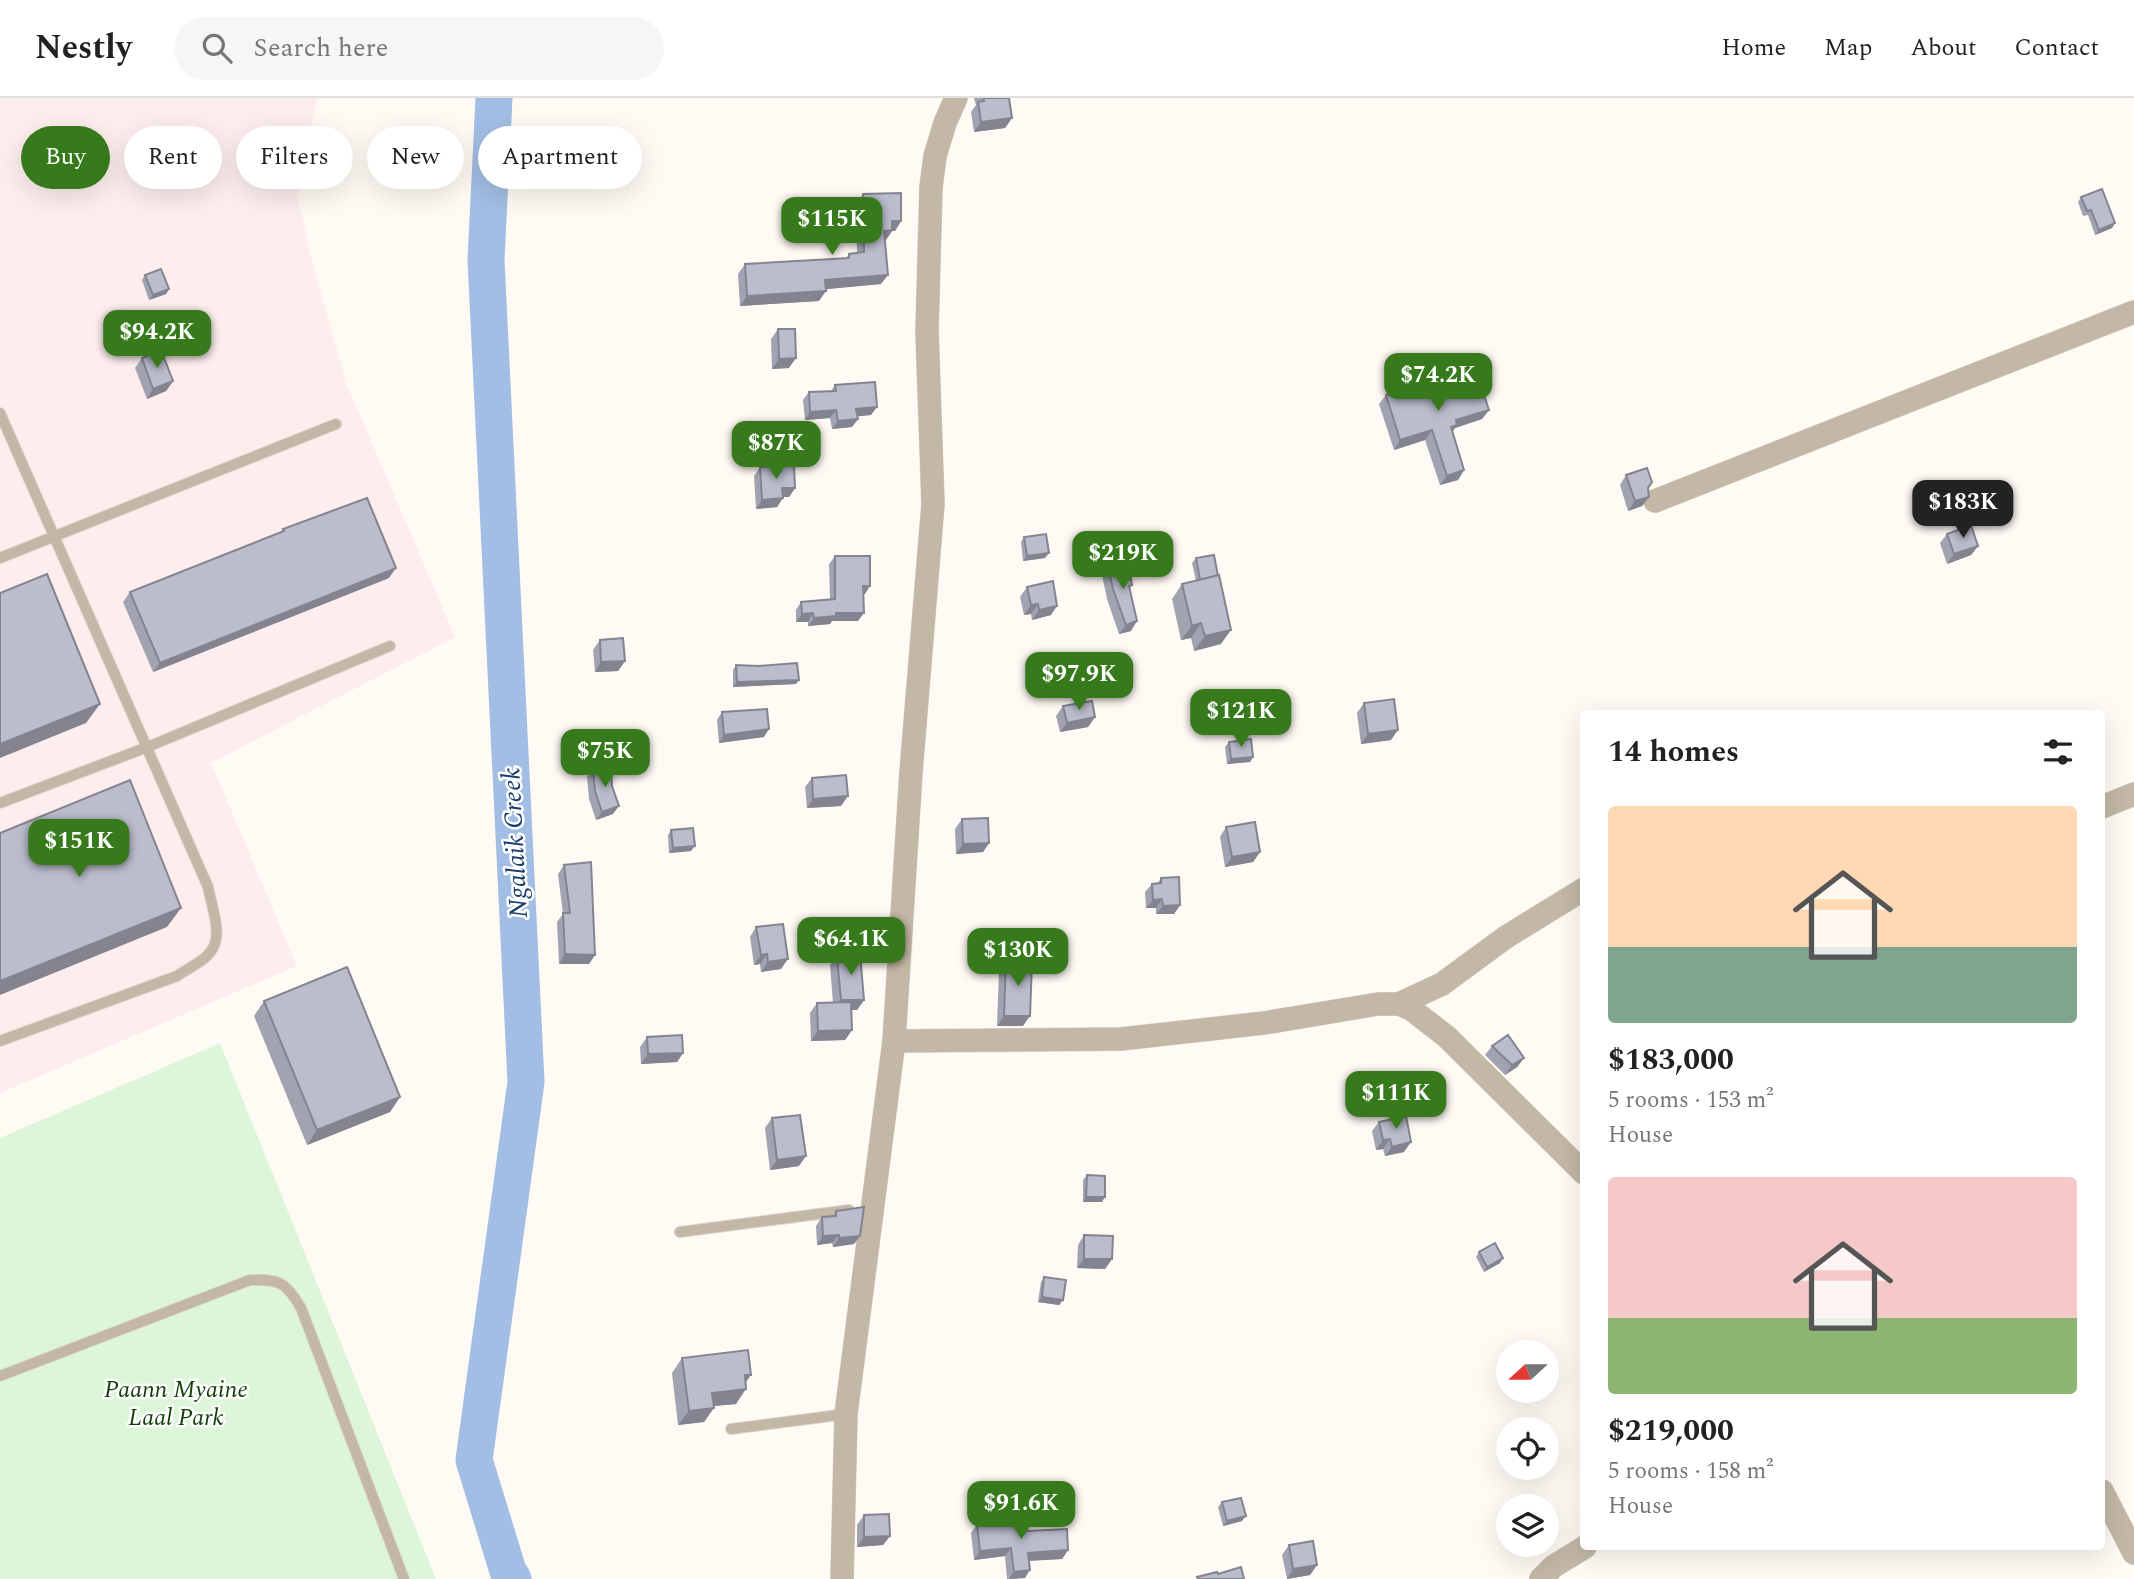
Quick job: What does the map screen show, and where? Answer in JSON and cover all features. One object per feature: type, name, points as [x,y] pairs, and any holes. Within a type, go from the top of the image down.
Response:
[{"type":"street","points":[[842,1579],[846,1414],[894,1041],[911,772],[933,504],[927,331],[931,187],[935,156],[956,98]]},
{"type":"street","points":[[1655,501],[2134,312]]},
{"type":"street","points":[[2105,806],[2134,794]]},
{"type":"street","points":[[1399,1004],[1442,984],[1506,937],[1580,891]]},
{"type":"street","points":[[894,1041],[1121,1039],[1264,1023],[1378,1004],[1399,1004],[1411,1009],[1447,1037],[1580,1169]]},
{"type":"street","points":[[2105,1496],[2134,1553]]},
{"type":"street","points":[[1541,1579],[1554,1566],[1580,1550]]},
{"type":"lane","points":[[0,413],[208,887],[216,925],[214,947],[203,960],[177,976],[0,1041]]},
{"type":"lane","points":[[0,558],[336,424]]},
{"type":"lane","points":[[0,803],[145,748],[390,646]]},
{"type":"lane","points":[[680,1232],[873,1206]]},
{"type":"lane","points":[[0,1377],[250,1280],[272,1279],[280,1282],[290,1289],[301,1308],[404,1579]]},
{"type":"lane","points":[[731,1429],[846,1414]]},
{"type":"shaded area","points":[[0,98],[317,98],[311,126],[236,126],[236,189],[298,189],[312,262],[347,385],[455,637],[211,763],[297,966],[0,1093]]},
{"type":"green space","name":"Paann Myaine Laal Park","points":[[220,1043],[436,1579],[0,1579],[0,1138]]},
{"type":"building","points":[[983,98],[1009,98],[1012,118],[981,122],[978,102],[984,101]]},
{"type":"building","points":[[2102,189],[2115,223],[2099,230],[2091,210],[2087,211],[2081,197]]},
{"type":"building","points":[[901,193],[901,221],[892,221],[892,230],[884,231],[888,275],[825,280],[826,291],[747,296],[745,264],[849,258],[849,254],[864,252],[863,194]]},
{"type":"building","points":[[161,269],[169,289],[153,295],[145,275]]},
{"type":"building","points":[[778,329],[795,329],[796,358],[779,359]]},
{"type":"building","points":[[161,350],[173,381],[153,389],[142,358]]},
{"type":"building","points":[[1476,371],[1489,410],[1456,420],[1457,425],[1451,427],[1464,470],[1447,476],[1432,430],[1400,440],[1386,395],[1419,384],[1421,389]]},
{"type":"building","points":[[875,382],[877,407],[856,409],[858,419],[838,421],[836,410],[810,412],[809,392],[836,391],[835,385]]},
{"type":"building","points":[[794,465],[795,488],[782,488],[783,498],[762,500],[760,467]]},
{"type":"building","points":[[1647,468],[1652,482],[1648,488],[1649,497],[1635,501],[1626,475]]},
{"type":"building","points":[[367,498],[396,568],[160,663],[130,592],[284,531],[283,529]]},
{"type":"building","points":[[1971,525],[1978,546],[1954,554],[1947,534]]},
{"type":"building","points":[[1046,534],[1049,553],[1027,556],[1024,537]]},
{"type":"building","points":[[1214,555],[1218,576],[1200,580],[1196,558]]},
{"type":"building","points":[[835,556],[870,556],[870,586],[863,586],[864,613],[836,613],[836,616],[814,618],[813,613],[802,614],[801,602],[835,599]]},
{"type":"building","points":[[1128,562],[1132,585],[1129,586],[1137,621],[1126,625],[1108,566]]},
{"type":"building","points":[[47,574],[100,704],[0,744],[0,593]]},
{"type":"building","points":[[1219,575],[1231,630],[1205,636],[1201,623],[1192,626],[1182,584]]},
{"type":"building","points":[[1053,581],[1057,606],[1039,610],[1038,604],[1031,605],[1027,587]]},
{"type":"building","points":[[623,638],[625,661],[601,662],[600,640]]},
{"type":"building","points":[[797,663],[799,680],[737,682],[736,665]]},
{"type":"building","points":[[1394,699],[1398,730],[1368,734],[1364,703]]},
{"type":"building","points":[[1092,701],[1095,717],[1067,723],[1063,706]]},
{"type":"building","points":[[767,709],[769,729],[724,735],[722,712]]},
{"type":"building","points":[[1251,739],[1253,757],[1231,759],[1229,742]]},
{"type":"building","points":[[611,768],[612,786],[619,806],[602,812],[595,791],[593,769]]},
{"type":"building","points":[[846,775],[848,796],[813,799],[812,778]]},
{"type":"building","points":[[130,780],[181,908],[0,981],[0,833]]},
{"type":"building","points":[[988,818],[989,843],[963,844],[962,819]]},
{"type":"building","points":[[1255,822],[1260,852],[1232,857],[1226,827]]},
{"type":"building","points":[[693,828],[695,846],[673,848],[671,830]]},
{"type":"building","points":[[591,862],[595,955],[565,954],[563,913],[570,913],[564,865]]},
{"type":"building","points":[[1179,877],[1180,905],[1163,906],[1162,899],[1153,900],[1152,884],[1161,883],[1161,878]]},
{"type":"building","points":[[783,924],[788,959],[768,962],[767,954],[761,955],[756,927]]},
{"type":"building","points":[[860,954],[864,1000],[841,1000],[837,956]]},
{"type":"building","points":[[1006,960],[1032,961],[1030,1016],[1004,1016]]},
{"type":"building","points":[[347,967],[400,1097],[317,1130],[264,1001]]},
{"type":"building","points":[[851,1002],[852,1030],[818,1031],[817,1003]]},
{"type":"building","points":[[682,1035],[683,1053],[648,1054],[647,1037]]},
{"type":"building","points":[[1508,1035],[1524,1058],[1512,1065],[1492,1046]]},
{"type":"building","points":[[800,1115],[806,1156],[777,1160],[772,1118]]},
{"type":"building","points":[[1406,1116],[1411,1142],[1392,1147],[1390,1139],[1383,1140],[1379,1122]]},
{"type":"building","points":[[1087,1175],[1105,1176],[1105,1197],[1086,1197]]},
{"type":"building","points":[[864,1207],[860,1236],[823,1236],[822,1217],[836,1216],[836,1211]]},
{"type":"building","points":[[1084,1235],[1113,1236],[1112,1259],[1084,1259]]},
{"type":"building","points":[[1495,1243],[1503,1258],[1487,1267],[1479,1252]]},
{"type":"building","points":[[1044,1277],[1066,1280],[1063,1300],[1042,1297]]},
{"type":"building","points":[[748,1350],[751,1375],[745,1375],[746,1389],[712,1393],[714,1408],[689,1411],[682,1358]]},
{"type":"building","points":[[1241,1498],[1246,1516],[1227,1521],[1222,1502]]},
{"type":"building","points":[[889,1514],[890,1536],[864,1537],[864,1515]]},
{"type":"building","points":[[1003,1522],[1003,1526],[1027,1524],[1027,1531],[1067,1529],[1068,1550],[1028,1553],[1030,1570],[1014,1572],[1011,1548],[980,1551],[977,1524]]},
{"type":"building","points":[[1313,1541],[1317,1565],[1293,1569],[1289,1545]]},
{"type":"building","points":[[1241,1567],[1244,1579],[1197,1577],[1217,1572],[1218,1574]]},
{"type":"waterway","name":"Ngalaik Creek","points":[[494,98],[486,260],[526,1082],[474,1460],[508,1571],[513,1579]]}]
